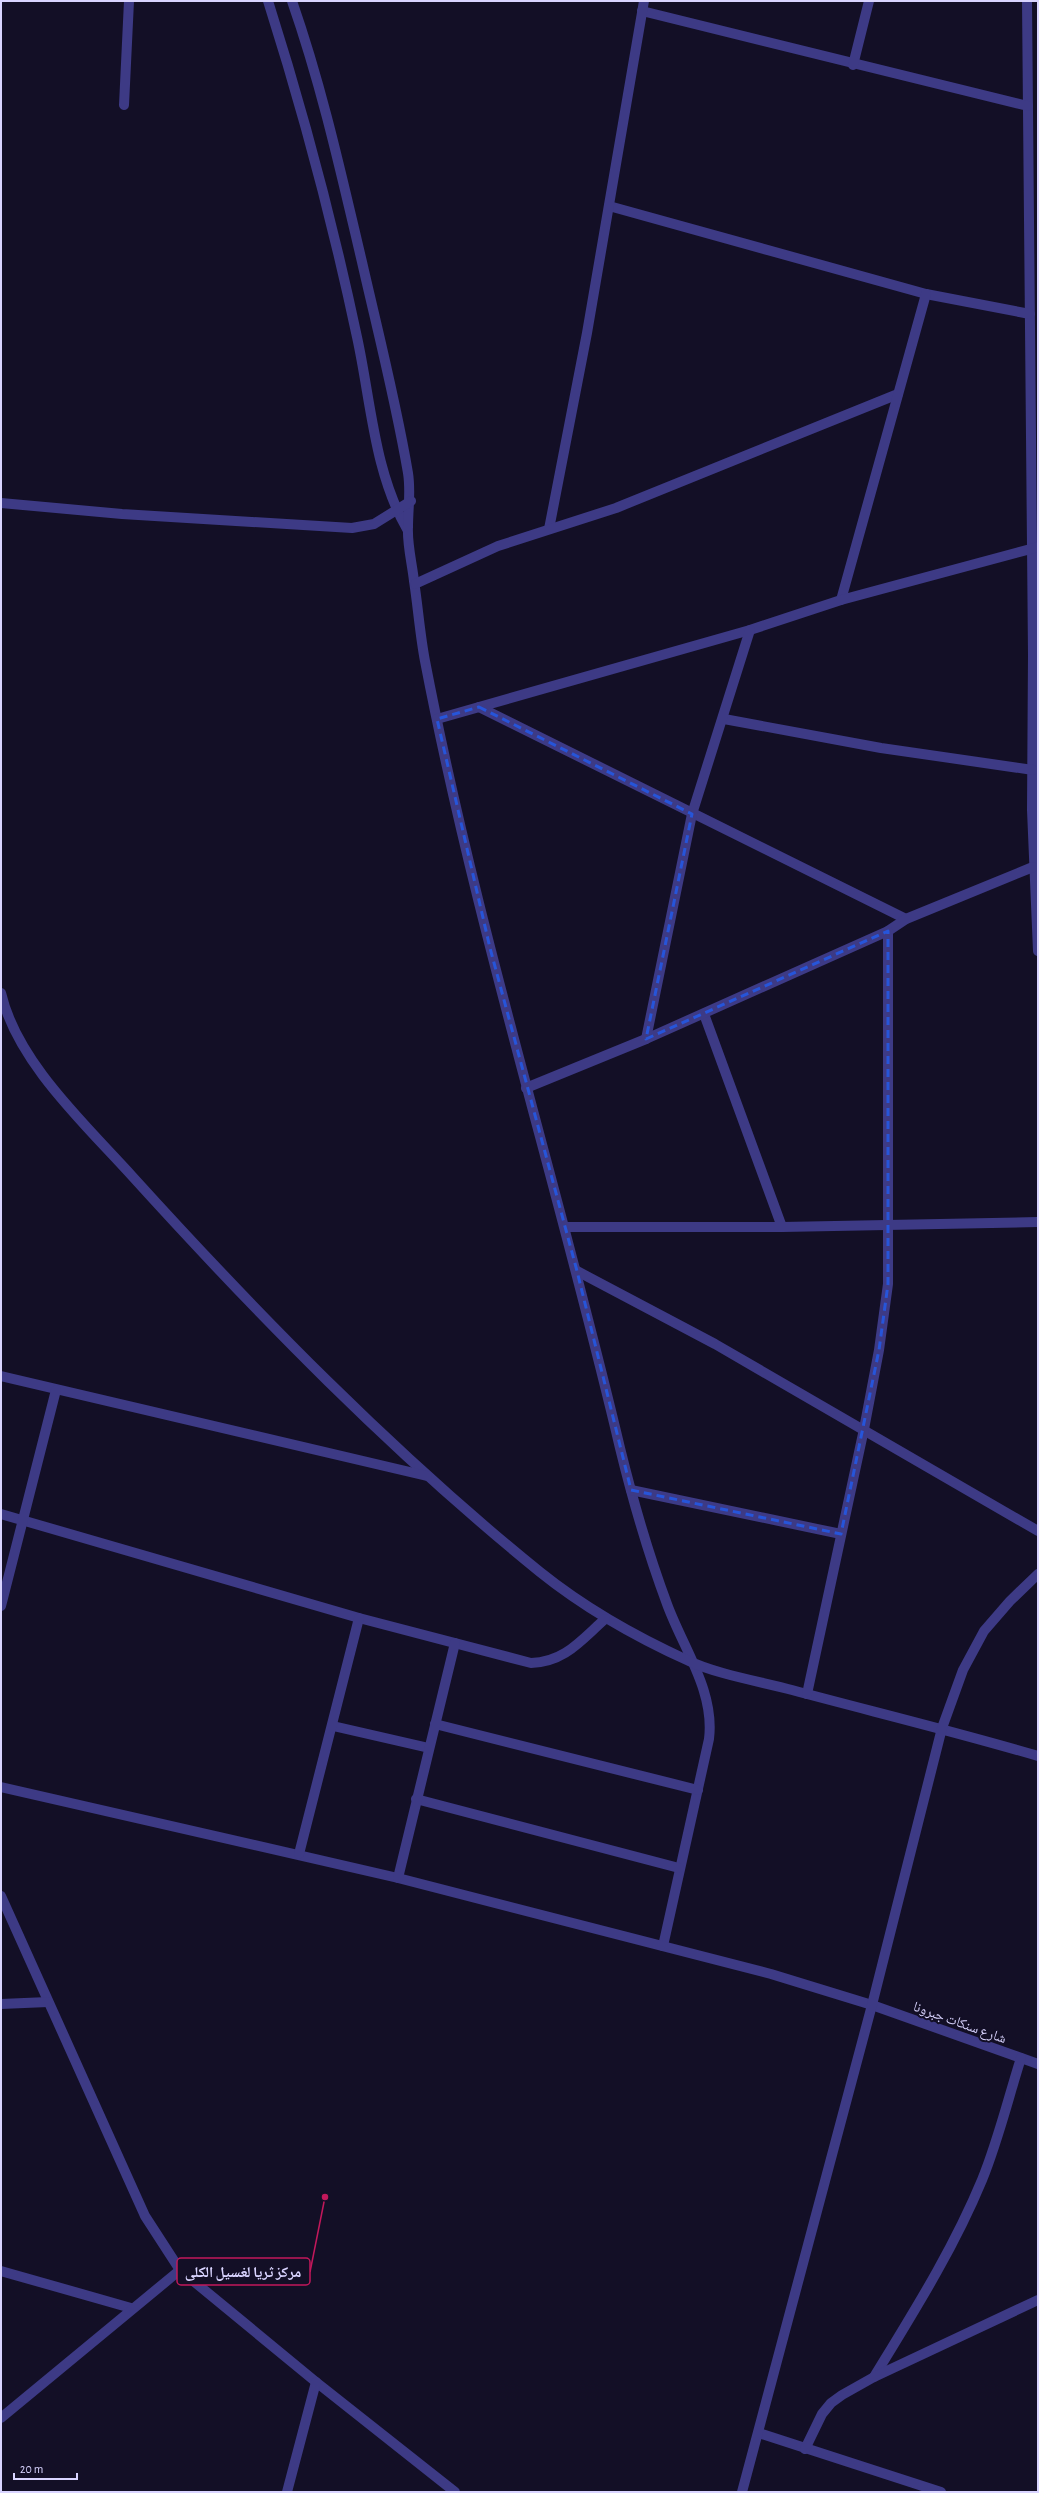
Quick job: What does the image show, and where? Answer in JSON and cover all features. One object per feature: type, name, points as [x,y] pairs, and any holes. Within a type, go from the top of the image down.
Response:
[{"type":"street","points":[[124,105],[129,1]]},
{"type":"street","points":[[268,1],[308,135],[333,233],[357,337],[385,481],[396,510],[407,529]]},
{"type":"street","points":[[292,1],[314,66],[332,131],[391,391],[409,478],[411,501],[407,529],[424,655],[456,805],[526,1088],[577,1271],[630,1490],[664,1595],[694,1664],[709,1709],[711,1722],[698,1790],[679,1868],[663,1946]]},
{"type":"street","points":[[549,529],[609,206],[644,1]]},
{"type":"street","points":[[853,65],[869,1]]},
{"type":"street","points":[[1027,1],[1028,106],[1034,206],[1030,314],[1036,612],[1033,770],[1035,807],[1033,867],[1038,952]]},
{"type":"street","points":[[642,11],[853,65],[1028,106]]},
{"type":"street","points":[[609,206],[926,294],[1030,314]]},
{"type":"street","points":[[841,600],[926,294]]},
{"type":"street","points":[[415,584],[498,546],[616,508],[898,394]]},
{"type":"street","points":[[1,503],[122,514],[352,528],[374,524],[411,501]]},
{"type":"street","points":[[437,719],[750,630],[841,600],[1035,548]]},
{"type":"street","points":[[646,1039],[692,814],[724,719],[750,630]]},
{"type":"street","points":[[479,707],[906,919]]},
{"type":"street","points":[[724,719],[881,748],[1033,770]]},
{"type":"street","points":[[526,1088],[704,1014],[888,930],[906,919],[1033,867]]},
{"type":"street","points":[[807,1694],[864,1429],[879,1350],[888,1284],[888,930]]},
{"type":"street","points":[[1,993],[4,1015],[29,1057],[76,1114],[185,1234],[351,1403],[429,1476],[542,1574],[605,1620],[694,1664],[942,1728],[1038,1756]]},
{"type":"street","points":[[704,1014],[782,1227]]},
{"type":"street","points":[[565,1227],[888,1226],[1038,1222]]},
{"type":"street","points":[[577,1271],[715,1344],[1038,1531]]},
{"type":"street","points":[[1,1376],[429,1476]]},
{"type":"street","points":[[1,1606],[56,1390]]},
{"type":"street","points":[[630,1490],[841,1534]]},
{"type":"street","points":[[1,1514],[359,1618],[532,1663],[548,1663],[561,1657],[605,1620]]},
{"type":"street","points":[[742,2492],[759,2433],[872,2005],[942,1728],[963,1670],[984,1631],[1010,1601],[1038,1574]]},
{"type":"street","points":[[299,1854],[333,1726],[359,1618]]},
{"type":"street","points":[[398,1878],[455,1643]]},
{"type":"street","points":[[436,1724],[698,1790]]},
{"type":"street","points":[[333,1726],[429,1748]]},
{"type":"street","name":"شارع سنكات جبرونا","points":[[1,1787],[299,1854],[398,1878],[771,1974],[872,2005],[1038,2064]]},
{"type":"street","points":[[416,1799],[679,1868]]},
{"type":"street","points":[[1,1896],[145,2216],[180,2270],[316,2382],[455,2492]]},
{"type":"street","points":[[1,2004],[48,2002]]},
{"type":"street","points":[[874,2378],[927,2290],[963,2222],[983,2178],[1020,2058]]},
{"type":"street","points":[[1,2418],[131,2308],[180,2270]]},
{"type":"street","points":[[1,2271],[131,2308]]},
{"type":"street","points":[[806,2449],[822,2414],[831,2403],[874,2378],[1038,2300]]},
{"type":"street","points":[[288,2492],[316,2382]]},
{"type":"street","points":[[759,2433],[941,2492]]},
{"type":"highlighted area","points":[[479,707],[692,814],[646,1039],[888,931],[888,1284],[879,1350],[841,1534],[631,1490],[577,1271],[490,948],[437,719]]},
{"type":"place","name":"مركز ثريا لغسيل الكلى","points":[[325,2197]]}]
